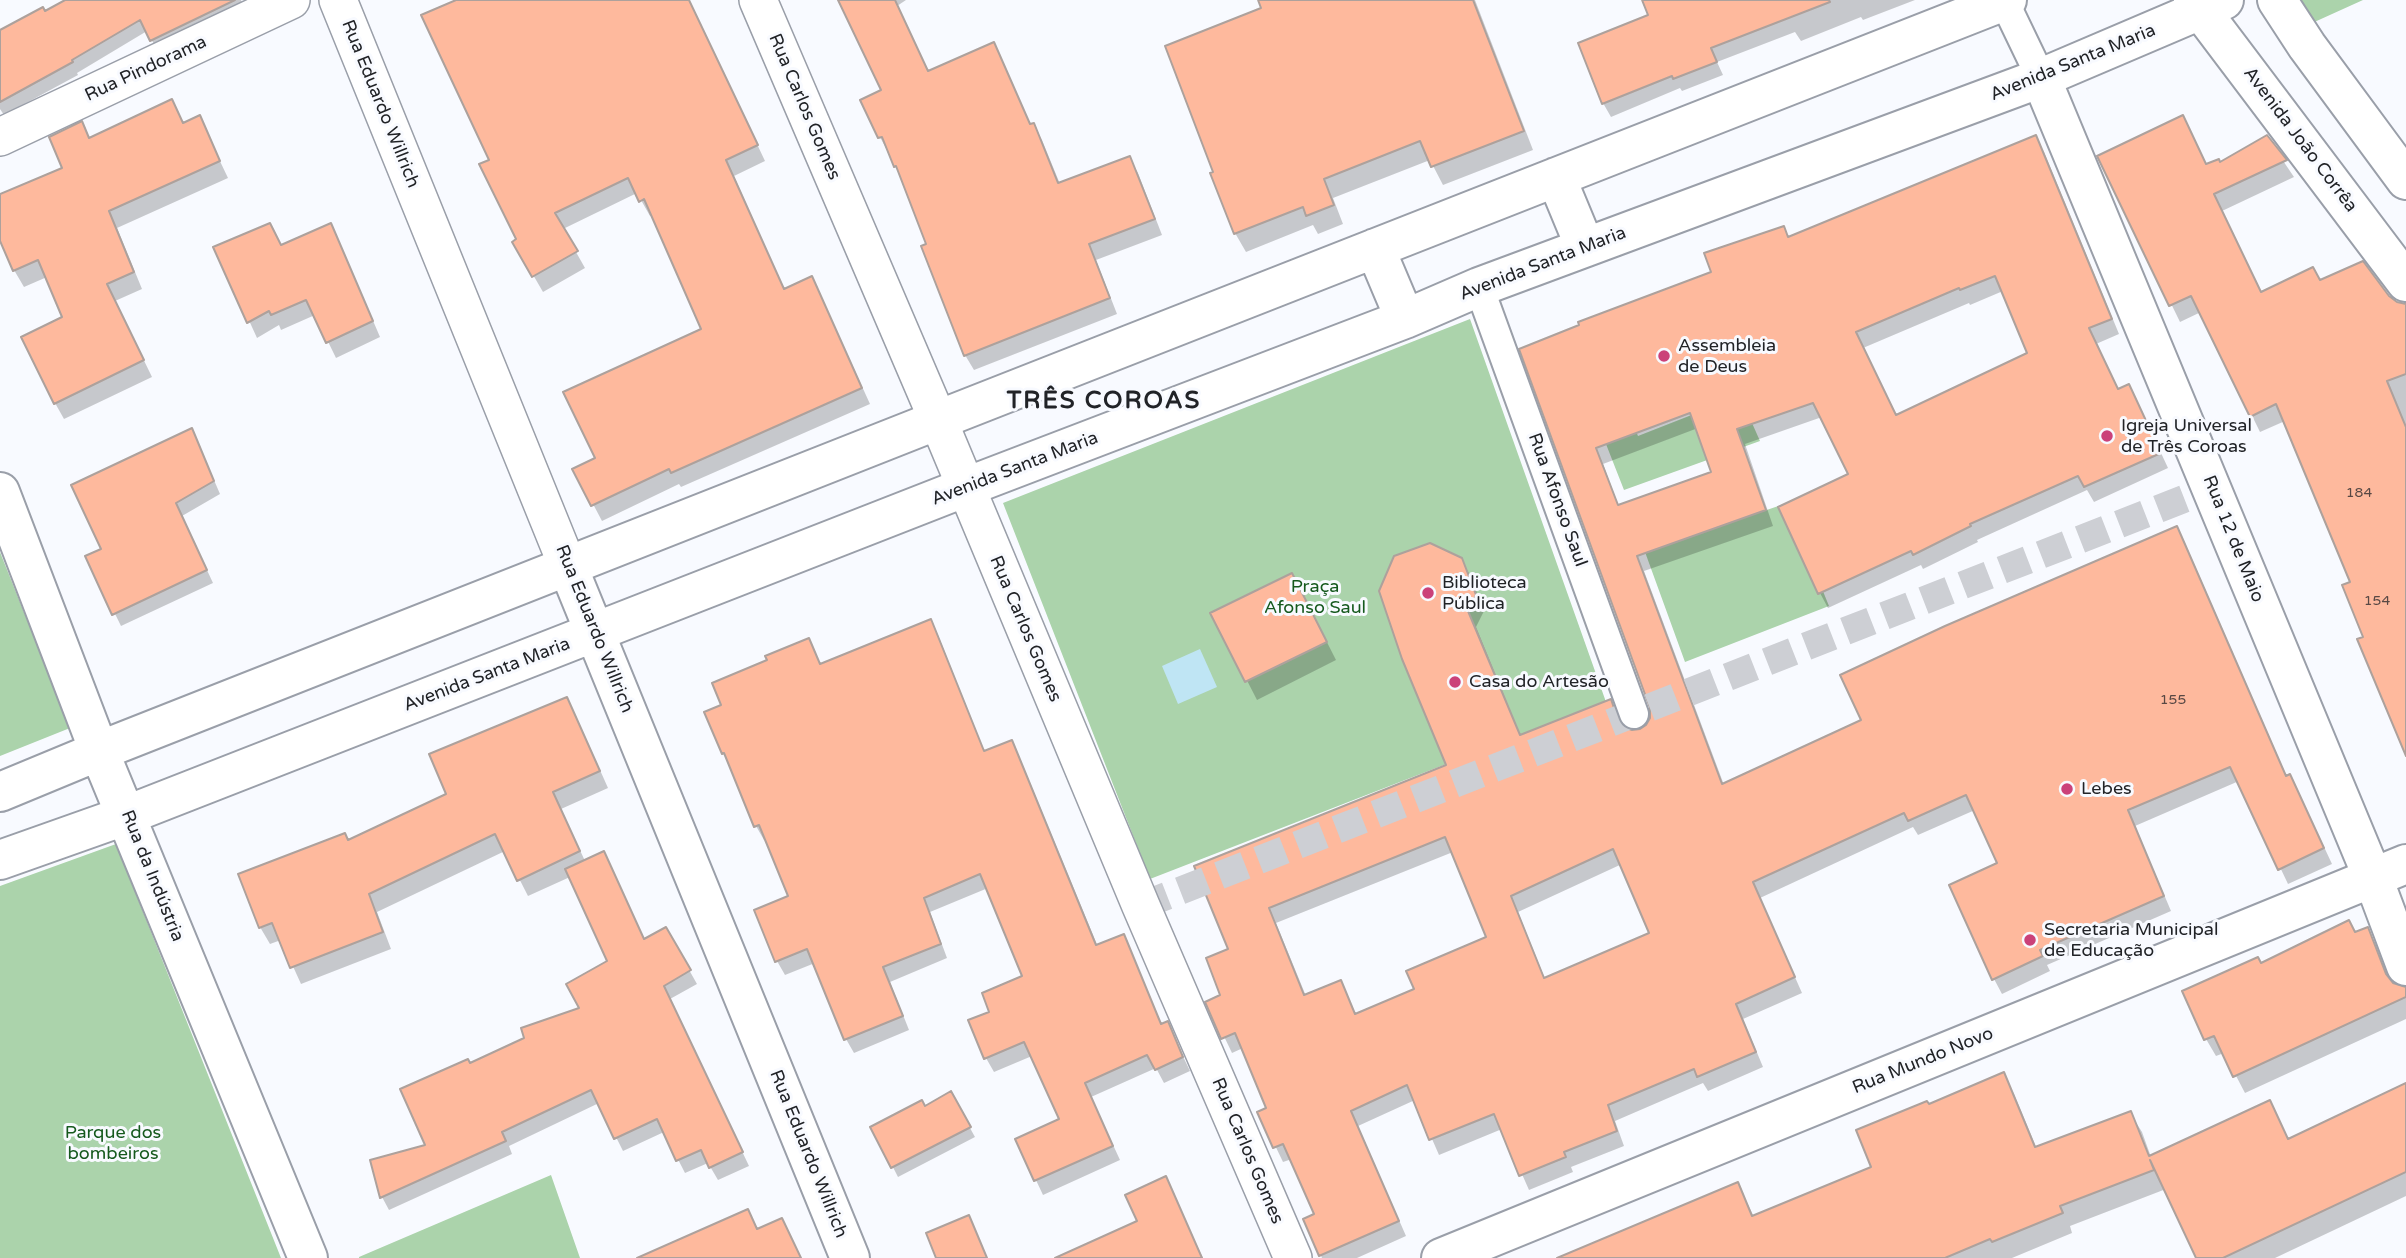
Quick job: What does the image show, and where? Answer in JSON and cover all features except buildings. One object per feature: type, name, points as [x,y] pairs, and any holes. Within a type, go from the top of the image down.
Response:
[{"type":"main road","points":[[0,792],[2005,0]]},
{"type":"main road","points":[[2277,0],[2307,46],[2406,180]]},
{"type":"main road","name":"Avenida Santa Maria","points":[[0,860],[127,815],[966,487],[1405,319],[1479,287],[2041,78],[2206,4]]},
{"type":"main road","name":"Avenida João Corrêa","points":[[2206,4],[2406,282]]},
{"type":"main road","name":"Rua 12 de Maio","points":[[2041,78],[2390,871],[2406,966]]},
{"type":"main road","points":[[1556,177],[1586,247]]},
{"type":"main road","points":[[1375,248],[1405,319]]},
{"type":"main road","name":"Rua da Indústria","points":[[0,492],[99,751],[308,1258]]},
{"type":"main road","name":"Rua Eduardo Willrich","points":[[568,567],[850,1258]]},
{"type":"main road","name":"Rua Mundo Novo","points":[[1441,1258],[2390,871]]},
{"type":"street","name":"Rua Pindorama","points":[[0,137],[291,0]]},
{"type":"street","name":"Rua Eduardo Willrich","points":[[338,0],[568,567]]},
{"type":"street","name":"Rua Carlos Gomes","points":[[758,0],[1293,1258]]},
{"type":"street","name":"Rua 12 de Maio","points":[[2005,0],[2041,78]]},
{"type":"street","name":"Rua Afonso Saul","points":[[1479,287],[1634,714]]},
{"type":"green space","points":[[2301,0],[2363,0],[2310,24]]},
{"type":"green space","name":"Praça Afonso Saul","points":[[1470,319],[1606,702],[1150,879],[1003,503]]},
{"type":"green space","points":[[1603,353],[1638,436],[1740,396],[1760,441],[1624,490],[1573,360]]},
{"type":"green space","points":[[1787,503],[1829,606],[1685,662],[1645,552]]},
{"type":"green space","points":[[0,552],[70,728],[0,756]]},
{"type":"green space","name":"Parque dos bombeiros","points":[[116,844],[281,1258],[0,1258],[0,886]]},
{"type":"green space","points":[[551,1175],[580,1258],[359,1258],[359,1257]]},
{"type":"water","points":[[1200,649],[1217,687],[1178,704],[1162,666]]},
{"type":"tunnel","points":[[1141,906],[2212,488]]},
{"type":"place","name":"Assembleia de Deus","points":[[1664,356]]},
{"type":"place","name":"Igreja Universal de Três Coroas","points":[[2107,436]]},
{"type":"place","name":"Biblioteca Pública","points":[[1428,593]]},
{"type":"place","name":"Casa do Artesão","points":[[1455,682]]},
{"type":"place","name":"Lebes","points":[[2067,789]]},
{"type":"place","name":"Secretaria Municipal de Educação","points":[[2030,940]]},
{"type":"district","name":"TRÊS COROAS","points":[[1104,402]]}]
